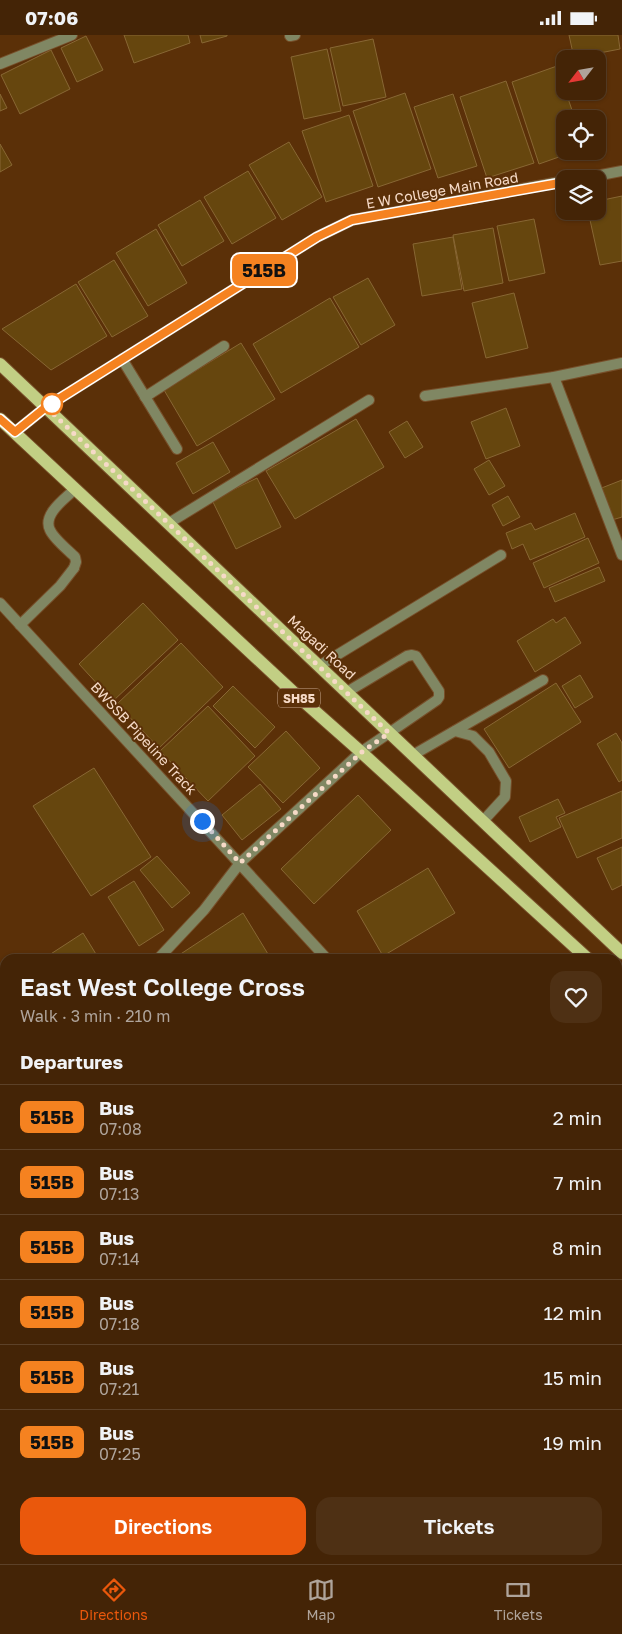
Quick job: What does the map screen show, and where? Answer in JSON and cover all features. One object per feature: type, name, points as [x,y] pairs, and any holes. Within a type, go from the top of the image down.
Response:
[{"type":"main road","name":"Magadi Road","points":[[0,364],[622,953]]},
{"type":"main road","name":"SH85","points":[[0,419],[292,691],[362,752],[583,954]]},
{"type":"street","points":[[0,64],[72,35]]},
{"type":"street","points":[[606,174],[622,171]]},
{"type":"street","name":"E W College Main Road","points":[[15,432],[46,407],[122,359],[317,237],[352,220],[556,183]]},
{"type":"street","points":[[146,397],[224,346]]},
{"type":"street","points":[[122,359],[177,449]]},
{"type":"street","points":[[425,396],[554,377],[622,363]]},
{"type":"street","points":[[554,377],[622,555]]},
{"type":"street","points":[[169,523],[368,400]]},
{"type":"street","points":[[20,625],[60,586],[74,568],[76,562],[74,557],[50,530],[48,520],[53,510],[76,489]]},
{"type":"street","points":[[319,666],[501,555]]},
{"type":"street","name":"BWSSB Pipeline Track","points":[[0,603],[322,954]]},
{"type":"street","points":[[163,954],[204,910],[240,863],[362,752],[439,697],[439,691],[416,656],[407,655],[347,692]]},
{"type":"street","points":[[413,755],[543,681]]},
{"type":"street","points":[[455,731],[473,736],[489,753],[506,781],[505,797],[483,821]]},
{"type":"building","points":[[124,35],[188,35],[190,43],[134,63]]},
{"type":"building","points":[[200,35],[227,35],[227,36],[202,43]]},
{"type":"building","points":[[569,35],[618,35],[620,49],[606,52],[606,50],[572,50]]},
{"type":"building","points":[[86,36],[103,70],[77,82],[61,48]]},
{"type":"building","points":[[373,39],[386,97],[343,106],[330,48]]},
{"type":"building","points":[[327,49],[341,111],[304,119],[291,57]]},
{"type":"building","points":[[51,50],[70,89],[20,114],[1,75]]},
{"type":"building","points":[[556,66],[556,100],[569,100],[572,110],[556,110],[556,158],[539,164],[512,82]]},
{"type":"building","points":[[506,81],[534,163],[487,178],[460,97]]},
{"type":"building","points":[[405,93],[431,169],[378,187],[353,111]]},
{"type":"building","points":[[0,94],[7,108],[0,111]]},
{"type":"building","points":[[453,94],[477,166],[438,178],[414,107]]},
{"type":"building","points":[[349,115],[373,186],[326,202],[302,131]]},
{"type":"building","points":[[289,142],[322,197],[282,220],[249,165]]},
{"type":"building","points":[[0,144],[12,165],[0,172]]},
{"type":"building","points":[[248,171],[276,218],[232,244],[204,197]]},
{"type":"building","points":[[622,196],[622,261],[600,265],[590,220],[606,220],[606,199]]},
{"type":"building","points":[[200,200],[224,241],[182,266],[158,225]]},
{"type":"building","points":[[534,219],[545,273],[509,281],[497,226]]},
{"type":"building","points":[[493,228],[503,283],[464,291],[453,235]]},
{"type":"building","points":[[156,229],[187,283],[148,306],[116,253]]},
{"type":"building","points":[[453,237],[462,289],[422,296],[413,244]]},
{"type":"building","points":[[114,260],[148,316],[112,337],[78,282]]},
{"type":"building","points":[[368,278],[395,325],[361,345],[333,297]]},
{"type":"building","points":[[76,284],[107,336],[51,370],[2,329]]},
{"type":"building","points":[[514,293],[528,348],[486,358],[472,303]]},
{"type":"building","points":[[330,298],[359,347],[281,393],[253,344]]},
{"type":"building","points":[[241,343],[275,399],[197,446],[164,390]]},
{"type":"building","points":[[506,408],[520,446],[486,459],[471,422]]},
{"type":"building","points":[[356,419],[384,467],[295,519],[266,471]]},
{"type":"building","points":[[407,421],[423,447],[405,458],[389,432]]},
{"type":"building","points":[[213,442],[230,472],[193,494],[176,463]]},
{"type":"building","points":[[489,460],[505,486],[489,495],[474,469]]},
{"type":"building","points":[[257,478],[281,527],[236,549],[212,500]]},
{"type":"building","points":[[622,480],[622,517],[612,520],[599,489]]},
{"type":"building","points":[[508,496],[520,517],[503,526],[492,505]]},
{"type":"building","points":[[575,513],[585,537],[530,560],[523,544],[512,549],[506,533],[531,523],[535,530]]},
{"type":"building","points":[[588,538],[599,563],[544,588],[533,563]]},
{"type":"building","points":[[599,567],[605,581],[555,602],[549,588]]},
{"type":"building","points":[[143,603],[178,640],[113,701],[79,664]]},
{"type":"building","points":[[565,617],[581,643],[535,672],[517,641],[553,619],[556,623]]},
{"type":"building","points":[[181,643],[223,687],[159,748],[117,704]]},
{"type":"building","points":[[580,675],[593,697],[575,708],[562,686]]},
{"type":"building","points":[[556,683],[581,722],[509,768],[484,729]]},
{"type":"building","points":[[233,686],[275,727],[255,748],[213,706]]},
{"type":"building","points":[[208,706],[255,756],[208,801],[160,751]]},
{"type":"building","points":[[286,731],[320,768],[283,803],[248,767]]},
{"type":"building","points":[[616,733],[622,743],[622,780],[619,782],[597,744]]},
{"type":"building","points":[[94,768],[151,857],[91,896],[33,806]]},
{"type":"building","points":[[260,784],[281,809],[242,840],[222,815]]},
{"type":"building","points":[[622,791],[622,838],[577,858],[559,818]]},
{"type":"building","points":[[358,795],[391,830],[314,904],[281,869]]},
{"type":"building","points":[[558,799],[565,813],[556,817],[561,827],[530,842],[519,817]]},
{"type":"building","points":[[622,847],[622,885],[612,890],[597,858]]},
{"type":"building","points":[[157,856],[190,893],[172,908],[140,870]]},
{"type":"building","points":[[428,868],[455,913],[386,954],[382,954],[357,911]]},
{"type":"building","points":[[134,881],[164,930],[139,946],[108,897]]},
{"type":"building","points":[[243,913],[268,954],[181,954]]},
{"type":"building","points":[[83,933],[96,954],[51,954]]},
{"type":"bus line","name":"515B","points":[[0,419],[15,432],[46,407],[317,237],[352,220],[556,184]]},
{"type":"route","points":[[52,404],[46,407],[389,733],[362,752],[240,863],[202,821]]}]
